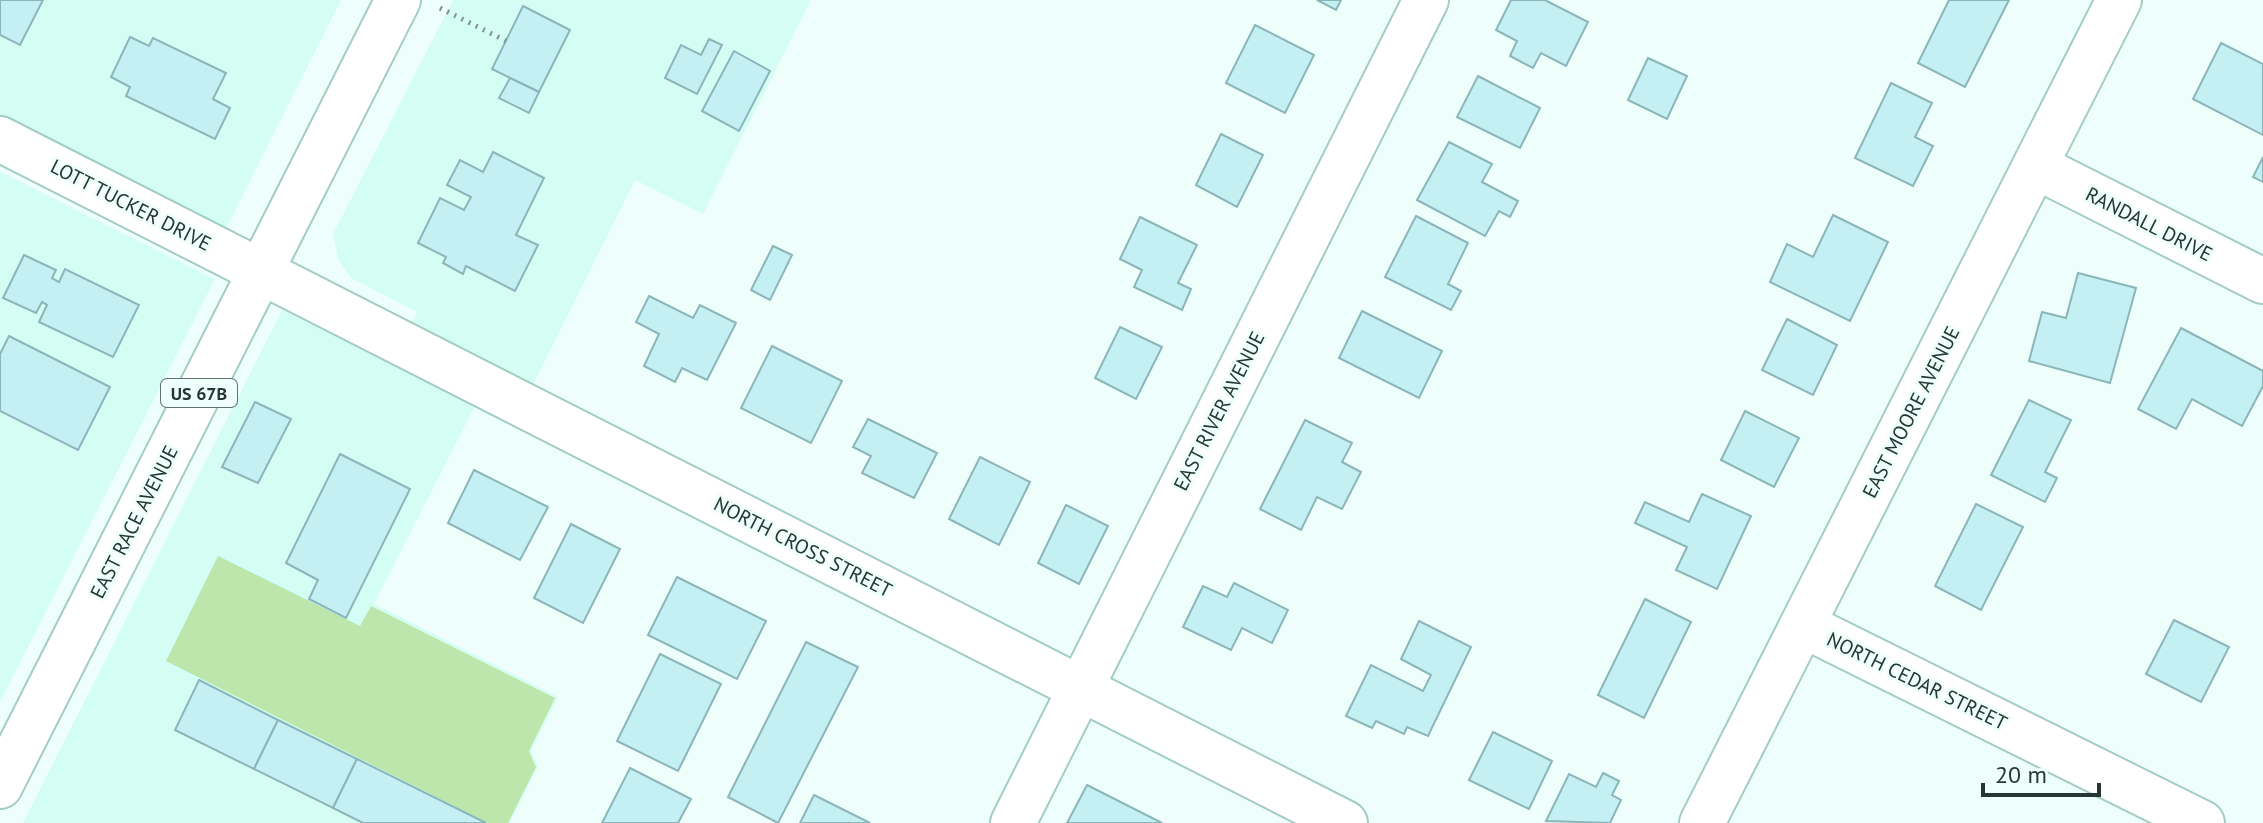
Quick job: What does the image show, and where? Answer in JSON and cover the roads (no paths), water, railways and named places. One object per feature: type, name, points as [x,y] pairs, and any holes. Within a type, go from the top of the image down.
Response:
[{"type":"street","name":"EAST RACE AVENUE","points":[[0,786],[398,0]]},
{"type":"street","name":"EAST RIVER AVENUE","points":[[1013,823],[1426,0]]},
{"type":"street","name":"EAST MOORE AVENUE","points":[[1702,823],[2119,0]]},
{"type":"street","name":"LOTT TUCKER DRIVE","points":[[0,139],[261,270]]},
{"type":"street","name":"RANDALL DRIVE","points":[[2035,166],[2263,281]]},
{"type":"street","name":"NORTH CROSS STREET","points":[[261,270],[1345,823]]},
{"type":"street","name":"NORTH CEDAR STREET","points":[[1803,625],[2202,823]]}]
